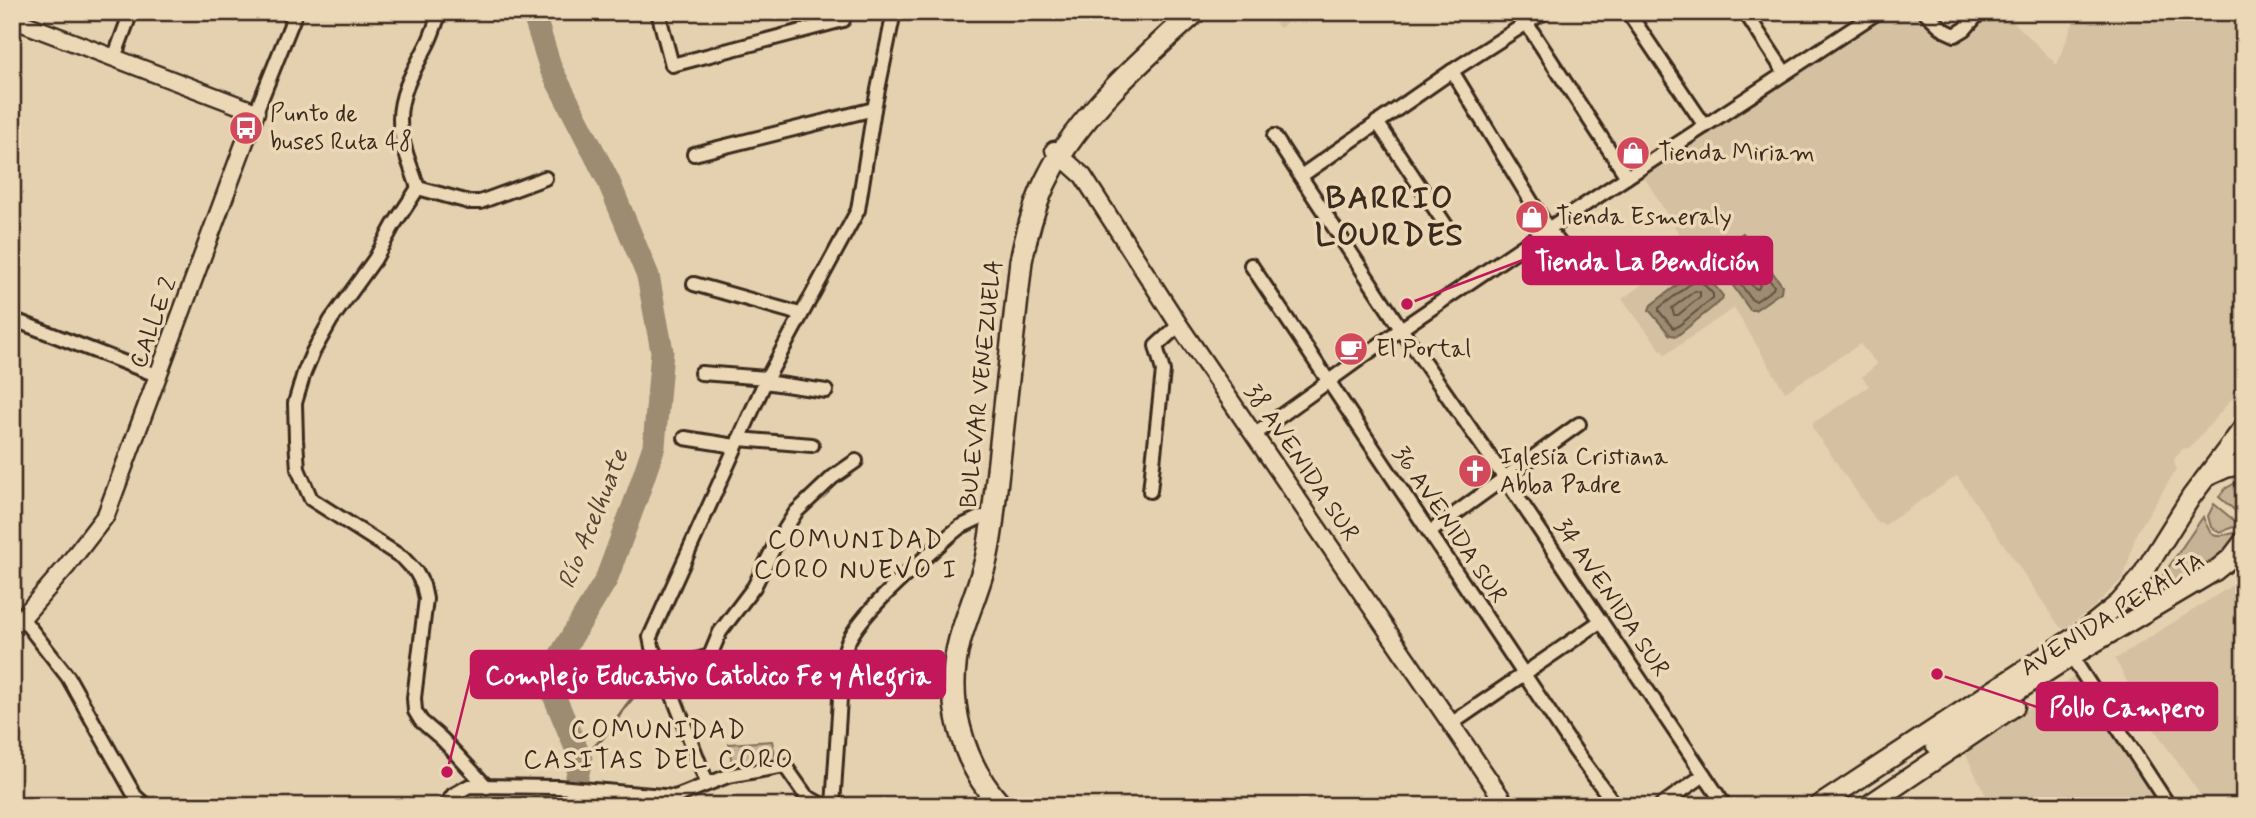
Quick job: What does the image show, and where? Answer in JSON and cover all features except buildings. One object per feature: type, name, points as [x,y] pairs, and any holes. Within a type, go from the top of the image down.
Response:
[{"type":"highway","name":"BULEVAR VENEZUELA","points":[[985,806],[972,790],[954,757],[945,720],[941,677],[949,635],[971,567],[981,517],[1008,266],[1022,207],[1033,178],[1089,96],[1175,12]]},
{"type":"highway","name":"BULEVAR VENEZUELA","points":[[1002,806],[986,787],[962,739],[954,683],[960,641],[984,566],[992,525],[1021,261],[1026,237],[1057,153],[1102,103],[1195,12]]},
{"type":"highway","points":[[1033,178],[1057,153],[1071,119]]},
{"type":"main road","name":"AVENIDA PERALTA","points":[[1818,806],[2088,628],[2119,603],[2139,580],[2205,477],[2244,428]]},
{"type":"main road","points":[[2073,661],[2153,578],[2194,512],[2235,466],[2244,445]]},
{"type":"main road","points":[[2205,477],[2235,466]]},
{"type":"main road","points":[[1839,806],[2215,571],[2231,558],[2244,541]]},
{"type":"main road","name":"AVENIDA PERALTA","points":[[1867,806],[2073,661],[2187,598],[2241,560]]},
{"type":"street","points":[[114,58],[131,12]]},
{"type":"street","name":"CALLE 2","points":[[16,619],[66,567],[106,515],[296,12]]},
{"type":"street","points":[[418,188],[405,147],[400,121],[401,104],[410,76],[440,12]]},
{"type":"street","points":[[658,12],[672,65],[843,20],[842,12]]},
{"type":"street","points":[[707,783],[651,645],[651,633],[766,380],[858,209],[874,109],[894,12]]},
{"type":"street","points":[[1301,176],[1452,71],[1544,12]]},
{"type":"street","points":[[1628,12],[1705,126]]},
{"type":"street","points":[[1745,12],[1785,74]]},
{"type":"street","points":[[1254,435],[1401,329],[1548,229],[1785,74],[1858,17],[1878,12]]},
{"type":"street","points":[[1925,12],[1944,30],[1955,35],[1965,29],[1980,12]]},
{"type":"street","points":[[12,19],[256,112]]},
{"type":"street","points":[[1527,24],[1627,177]]},
{"type":"street","points":[[1452,71],[1548,229],[1585,274]]},
{"type":"street","points":[[694,154],[874,109]]},
{"type":"street","points":[[1377,122],[1447,227]]},
{"type":"street","name":"34 AVENIDA SUR","points":[[1274,136],[1401,329],[1726,806]]},
{"type":"street","name":"38 AVENIDA SUR","points":[[1057,153],[1083,176],[1179,325],[1507,806]]},
{"type":"street","points":[[418,188],[462,201],[480,202],[545,178]]},
{"type":"street","points":[[418,188],[375,259],[331,320],[304,373],[295,403],[298,469],[311,499],[403,558],[416,572],[426,599],[414,698],[415,711],[487,787]]},
{"type":"street","name":"36 AVENIDA SUR","points":[[1251,265],[1576,752],[1616,806]]},
{"type":"street","points":[[694,284],[800,314]]},
{"type":"street","points":[[12,319],[159,376]]},
{"type":"street","points":[[1150,491],[1163,371],[1156,346],[1179,325]]},
{"type":"street","points":[[701,373],[766,380],[826,391]]},
{"type":"street","points":[[1430,532],[1579,424]]},
{"type":"street","points":[[685,438],[813,445]]},
{"type":"street","points":[[663,670],[710,656],[719,632],[754,587],[775,545],[796,512],[833,477],[856,461]]},
{"type":"street","points":[[833,806],[842,668],[848,640],[877,604],[950,536],[960,527],[981,517]]},
{"type":"street","points":[[16,619],[68,677],[135,796],[146,806]]},
{"type":"street","points":[[1451,724],[1601,621]]},
{"type":"street","points":[[2073,661],[2169,806]]},
{"type":"street","points":[[445,806],[453,795],[469,786],[558,787],[631,793],[661,801],[728,776],[785,766],[806,796],[824,806]]},
{"type":"street","points":[[1660,806],[1704,775]]},
{"type":"shaded area","points":[[1265,12],[1304,12],[1280,28]]},
{"type":"shaded area","points":[[1894,12],[1913,12],[1953,45],[1990,12],[2004,12],[2057,65],[2077,12],[2244,12],[2244,385],[2189,449],[2184,448],[2174,459],[2176,470],[2136,534],[2124,577],[2093,608],[2064,629],[2060,627],[1957,476],[1885,525],[1878,523],[1813,429],[1813,423],[1869,386],[1862,377],[1877,364],[1860,344],[1785,392],[1734,308],[1665,355],[1622,299],[1689,250],[1644,177]]},
{"type":"shaded area","points":[[2237,482],[2244,482],[2244,518],[2219,497],[2225,489]]},
{"type":"shaded area","points":[[2214,504],[2236,522],[2236,526],[2220,532],[2211,527],[2208,516]]},
{"type":"shaded area","points":[[2203,517],[2213,534],[2234,533],[2237,536],[2209,566],[2144,603]]},
{"type":"shaded area","points":[[2244,578],[2244,806],[2208,806],[2147,719],[2115,659]]},
{"type":"shaded area","points":[[2075,676],[2159,806],[1991,806],[1965,753]]},
{"type":"shaded area","points":[[772,741],[777,763],[733,772],[729,744]]},
{"type":"water","points":[[1743,233],[1782,285],[1781,292],[1755,310],[1750,310],[1712,256]]},
{"type":"water","points":[[1697,270],[1703,271],[1723,296],[1722,300],[1677,336],[1670,335],[1649,310],[1651,305]]},
{"type":"waterway","name":"Río Acelhuate","points":[[533,12],[551,69],[608,180],[648,276],[662,351],[654,446],[606,580],[560,656],[553,693],[581,760],[570,806]]},
{"type":"waterway","points":[[581,760],[602,738],[633,697],[657,678]]},
{"type":"place","name":"Punto de buses Ruta 48","points":[[246,128]]},
{"type":"place","name":"Tienda Miriam","points":[[1633,153]]},
{"type":"place","name":"Tienda Esmeraly","points":[[1532,217]]},
{"type":"place","name":"Tienda La Bendición","points":[[1407,304]]},
{"type":"place","name":"El Portal","points":[[1351,349]]},
{"type":"place","name":"Iglesia Cristiana Abba Padre","points":[[1475,471]]},
{"type":"place","name":"Pollo Campero","points":[[1937,674]]},
{"type":"place","name":"Complejo Educativo Catolico Fe y Alegria","points":[[447,772]]},
{"type":"district","name":"BARRIO LOURDES","points":[[1390,218]]},
{"type":"district","name":"COMUNIDAD CORO NUEVO I","points":[[856,556]]},
{"type":"district","name":"COMUNIDAD CASITAS DEL CORO","points":[[659,746]]}]
